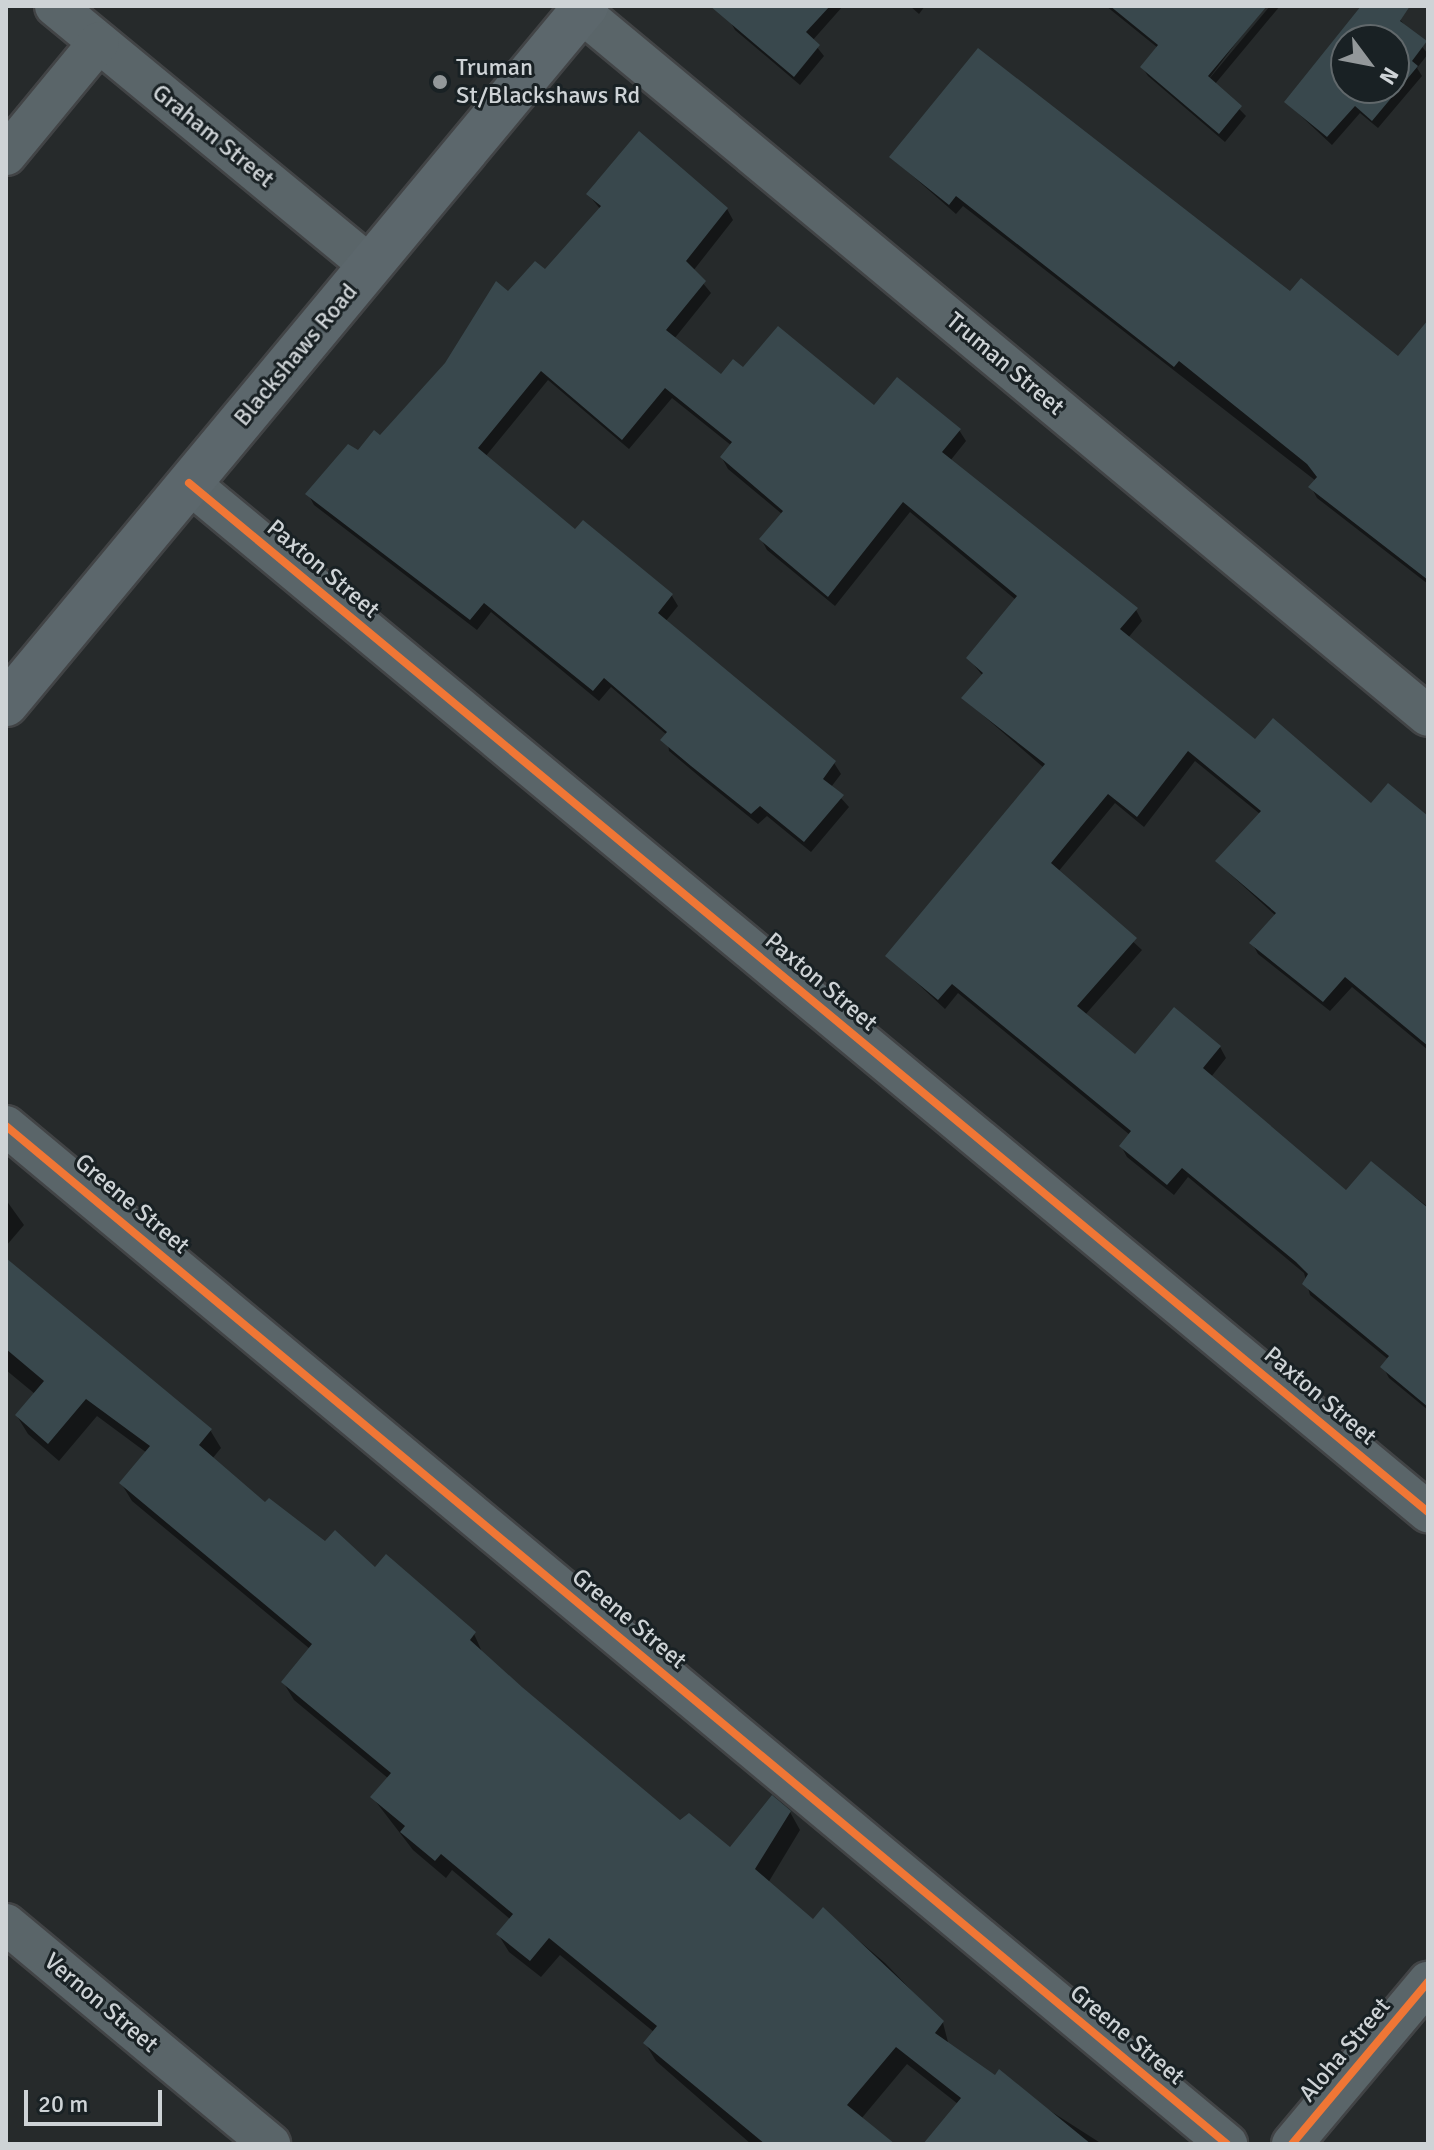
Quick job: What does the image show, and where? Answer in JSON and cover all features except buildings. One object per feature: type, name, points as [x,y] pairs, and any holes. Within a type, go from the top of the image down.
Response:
[{"type":"main road","name":"Blackshaws Road","points":[[6,704],[584,9]]},
{"type":"street","name":"Graham Street","points":[[55,6],[370,266]]},
{"type":"street","name":"Truman Street","points":[[584,9],[1428,716]]},
{"type":"street","points":[[6,155],[99,42]]},
{"type":"street","name":"Paxton Street","points":[[189,483],[1428,1512]]},
{"type":"street","name":"Greene Street","points":[[6,1126],[1227,2144]]},
{"type":"street","name":"Vernon Street","points":[[6,1924],[270,2144]]},
{"type":"street","name":"Aloha Street","points":[[1292,2144],[1428,1982]]},
{"type":"cycle path","points":[[189,483],[1428,1512]]},
{"type":"cycle path","points":[[6,1126],[1227,2144]]},
{"type":"cycle path","points":[[1292,2144],[1428,1982]]},
{"type":"place","name":"Truman St/Blackshaws Rd","points":[[440,82]]}]
